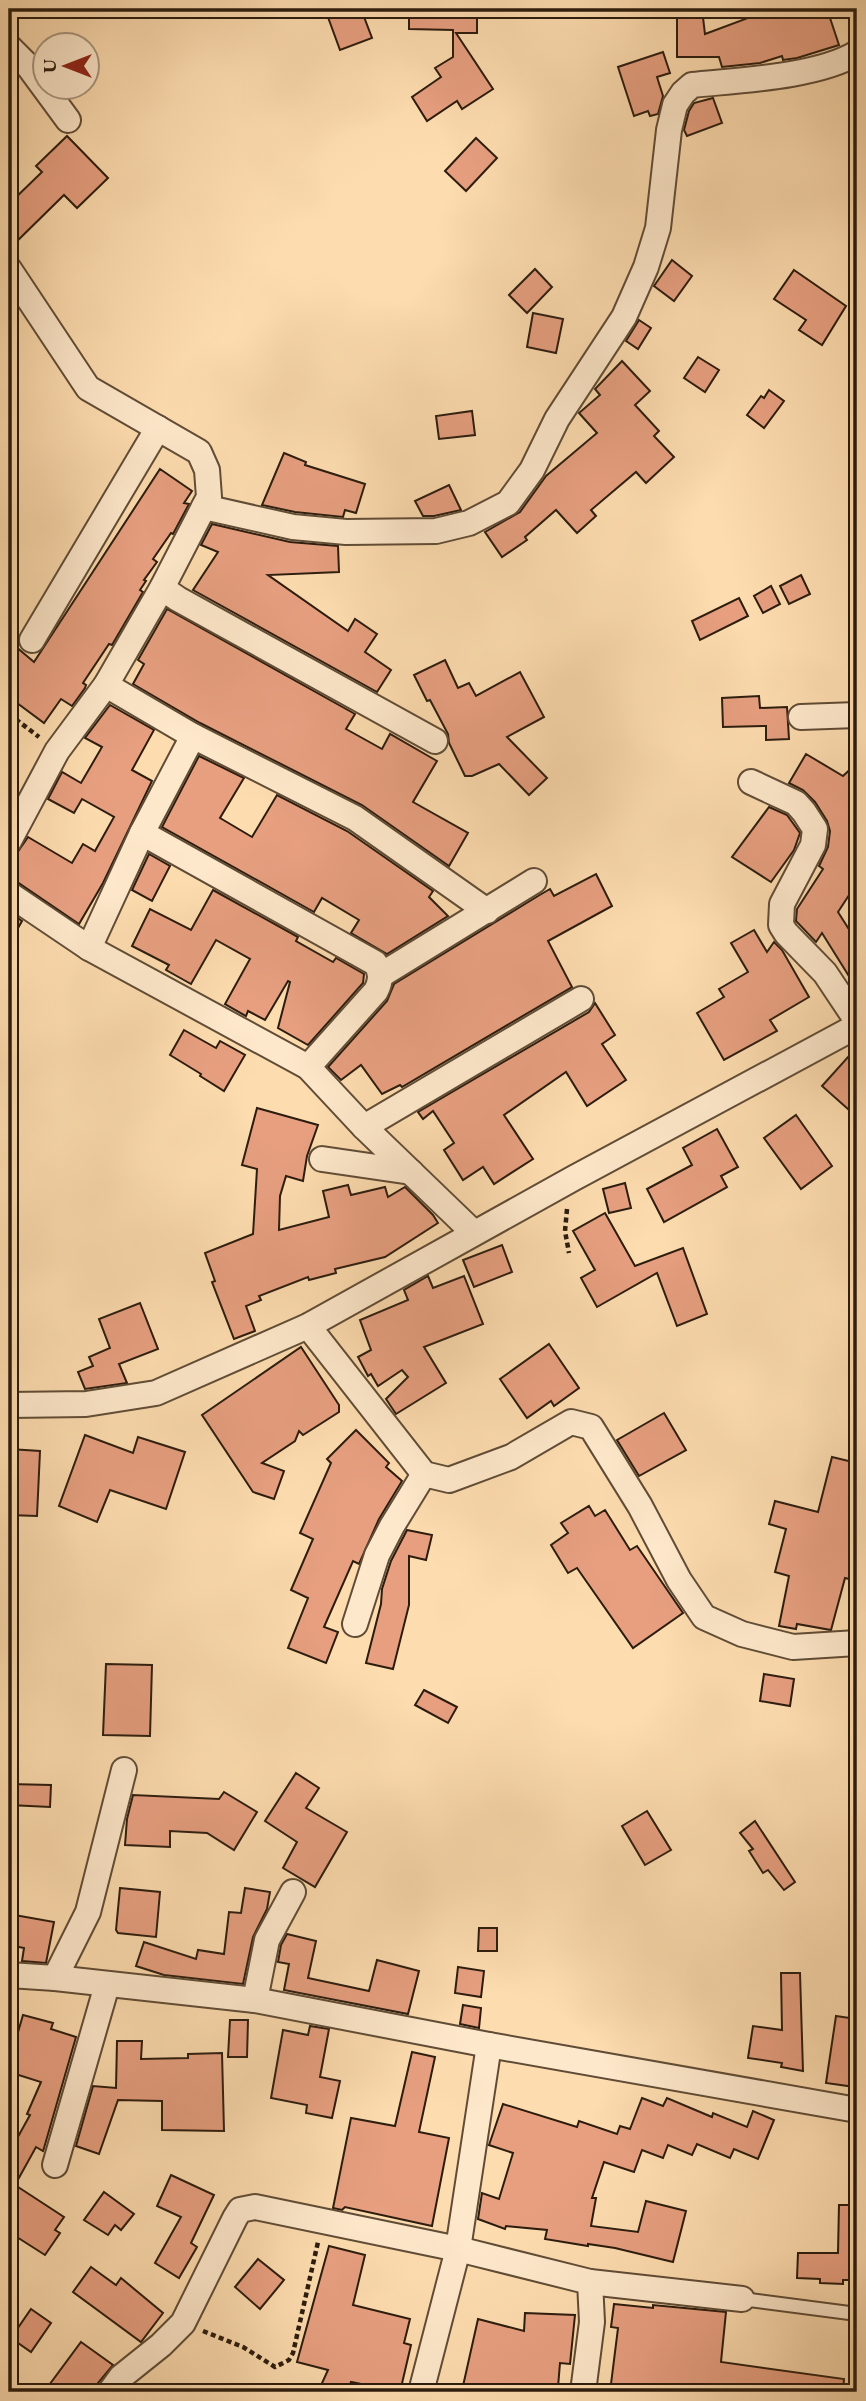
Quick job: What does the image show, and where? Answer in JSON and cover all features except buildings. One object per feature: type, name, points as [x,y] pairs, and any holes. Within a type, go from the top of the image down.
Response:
[{"type":"street","points":[[9,47],[29,67],[68,120]]},
{"type":"street","points":[[204,507],[293,527],[346,532],[436,531],[470,523],[508,503],[531,470],[557,419],[624,317],[646,267],[658,228],[669,130],[675,105],[683,93],[692,85],[800,72],[843,62],[857,53]]},
{"type":"street","points":[[9,269],[88,388],[200,452],[207,470],[209,497],[162,588],[106,685],[57,751],[9,841]]},
{"type":"street","points":[[32,640],[158,428]]},
{"type":"street","points":[[162,588],[435,741]]},
{"type":"street","points":[[106,685],[193,736],[355,818],[487,911]]},
{"type":"street","points":[[801,718],[857,715]]},
{"type":"street","points":[[89,948],[142,833],[193,736]]},
{"type":"street","points":[[9,1405],[86,1404],[156,1393],[308,1325],[857,1023],[825,973],[781,925],[782,904],[813,845],[815,829],[796,803],[751,782]]},
{"type":"street","points":[[142,833],[375,963],[381,975]]},
{"type":"street","points":[[308,1067],[376,991],[381,975],[534,881]]},
{"type":"street","points":[[9,894],[89,948],[308,1067],[364,1126],[474,1233]]},
{"type":"street","points":[[364,1126],[581,999]]},
{"type":"street","points":[[322,1159],[411,1172]]},
{"type":"street","points":[[308,1325],[424,1474],[449,1480],[511,1457],[571,1422],[591,1427],[640,1506],[679,1580],[704,1617],[742,1634],[793,1647],[857,1643]]},
{"type":"street","points":[[355,1624],[377,1555],[424,1474]]},
{"type":"street","points":[[55,1978],[88,1912],[124,1770]]},
{"type":"street","points":[[255,2000],[267,1940],[292,1892]]},
{"type":"street","points":[[9,1975],[255,2000],[489,2045],[857,2110]]},
{"type":"street","points":[[55,2165],[107,1985]]},
{"type":"street","points":[[421,2392],[458,2249],[489,2045]]},
{"type":"street","points":[[110,2392],[121,2377],[161,2345],[183,2323],[240,2210],[255,2207],[458,2249],[590,2282],[742,2299]]},
{"type":"street","points":[[583,2392],[592,2322],[590,2282]]},
{"type":"lane","points":[[742,2299],[857,2314]]},
{"type":"path","points":[[9,714],[57,751]]},
{"type":"path","points":[[569,1253],[565,1231],[566,1213],[574,1178]]},
{"type":"path","points":[[183,2323],[243,2347],[275,2367],[283,2365],[293,2353],[323,2220]]}]
